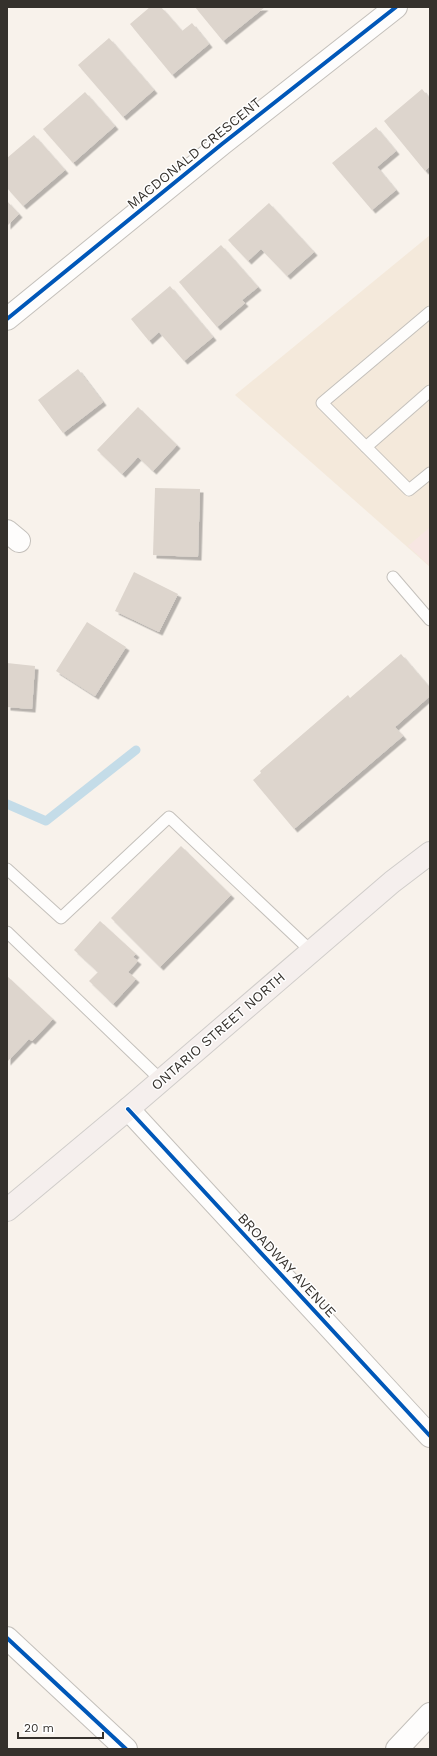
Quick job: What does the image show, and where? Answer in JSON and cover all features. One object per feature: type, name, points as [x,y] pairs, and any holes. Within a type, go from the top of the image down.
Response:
[{"type":"main road","name":"ONTARIO STREET NORTH","points":[[7,1210],[128,1109],[392,882],[430,853]]},
{"type":"street","name":"MACDONALD CRESCENT","points":[[7,319],[222,144],[396,7]]},
{"type":"street","name":"BROADWAY AVENUE","points":[[128,1109],[430,1436]]},
{"type":"street","points":[[7,1638],[126,1749]]},
{"type":"street","points":[[397,1749],[430,1714]]},
{"type":"lane","points":[[430,312],[322,403],[409,490],[430,473]]},
{"type":"lane","points":[[366,447],[430,391]]},
{"type":"lane","points":[[393,577],[430,620]]},
{"type":"lane","points":[[7,869],[61,918],[169,817],[312,951]]},
{"type":"lane","points":[[7,932],[161,1080]]},
{"type":"shaded area","points":[[430,235],[430,567],[235,395]]},
{"type":"shaded area","points":[[430,527],[430,566],[408,546]]},
{"type":"building","points":[[150,7],[161,7],[182,31],[192,23],[209,44],[172,75],[130,24]]},
{"type":"building","points":[[195,7],[265,7],[223,41]]},
{"type":"building","points":[[109,38],[154,90],[123,117],[78,65]]},
{"type":"building","points":[[422,89],[430,99],[430,166],[425,171],[384,121]]},
{"type":"building","points":[[85,92],[115,126],[73,163],[43,129]]},
{"type":"building","points":[[376,127],[396,151],[377,167],[396,190],[372,210],[332,163]]},
{"type":"building","points":[[34,135],[65,170],[23,206],[7,188],[7,158]]},
{"type":"building","points":[[7,201],[19,214],[7,226]]},
{"type":"building","points":[[269,203],[314,252],[287,276],[261,249],[248,261],[228,240]]},
{"type":"building","points":[[221,245],[258,287],[242,300],[245,303],[217,327],[179,282]]},
{"type":"building","points":[[170,286],[213,337],[184,361],[159,332],[149,341],[131,319]]},
{"type":"building","points":[[78,369],[103,402],[63,433],[38,400]]},
{"type":"building","points":[[138,407],[177,445],[153,471],[138,457],[122,474],[97,450]]},
{"type":"building","points":[[155,488],[200,489],[198,557],[153,555]]},
{"type":"building","points":[[134,572],[178,594],[159,632],[115,611]]},
{"type":"building","points":[[87,622],[126,647],[95,696],[56,671]]},
{"type":"building","points":[[401,654],[430,688],[430,696],[395,727],[403,736],[294,829],[253,780],[261,773],[260,771],[348,695],[350,698]]},
{"type":"building","points":[[7,663],[35,666],[32,709],[7,707]]},
{"type":"building","points":[[181,846],[231,895],[160,967],[111,918]]},
{"type":"building","points":[[100,921],[136,954],[133,957],[138,961],[128,972],[136,979],[113,1004],[89,981],[98,972],[74,950]]},
{"type":"building","points":[[7,976],[53,1019],[32,1041],[29,1039],[7,1062]]},
{"type":"waterway","points":[[7,804],[46,821],[136,750]]},
{"type":"cycle path","points":[[7,319],[222,144],[396,7]]},
{"type":"cycle path","points":[[128,1109],[430,1436]]},
{"type":"cycle path","points":[[7,1638],[126,1749]]}]
